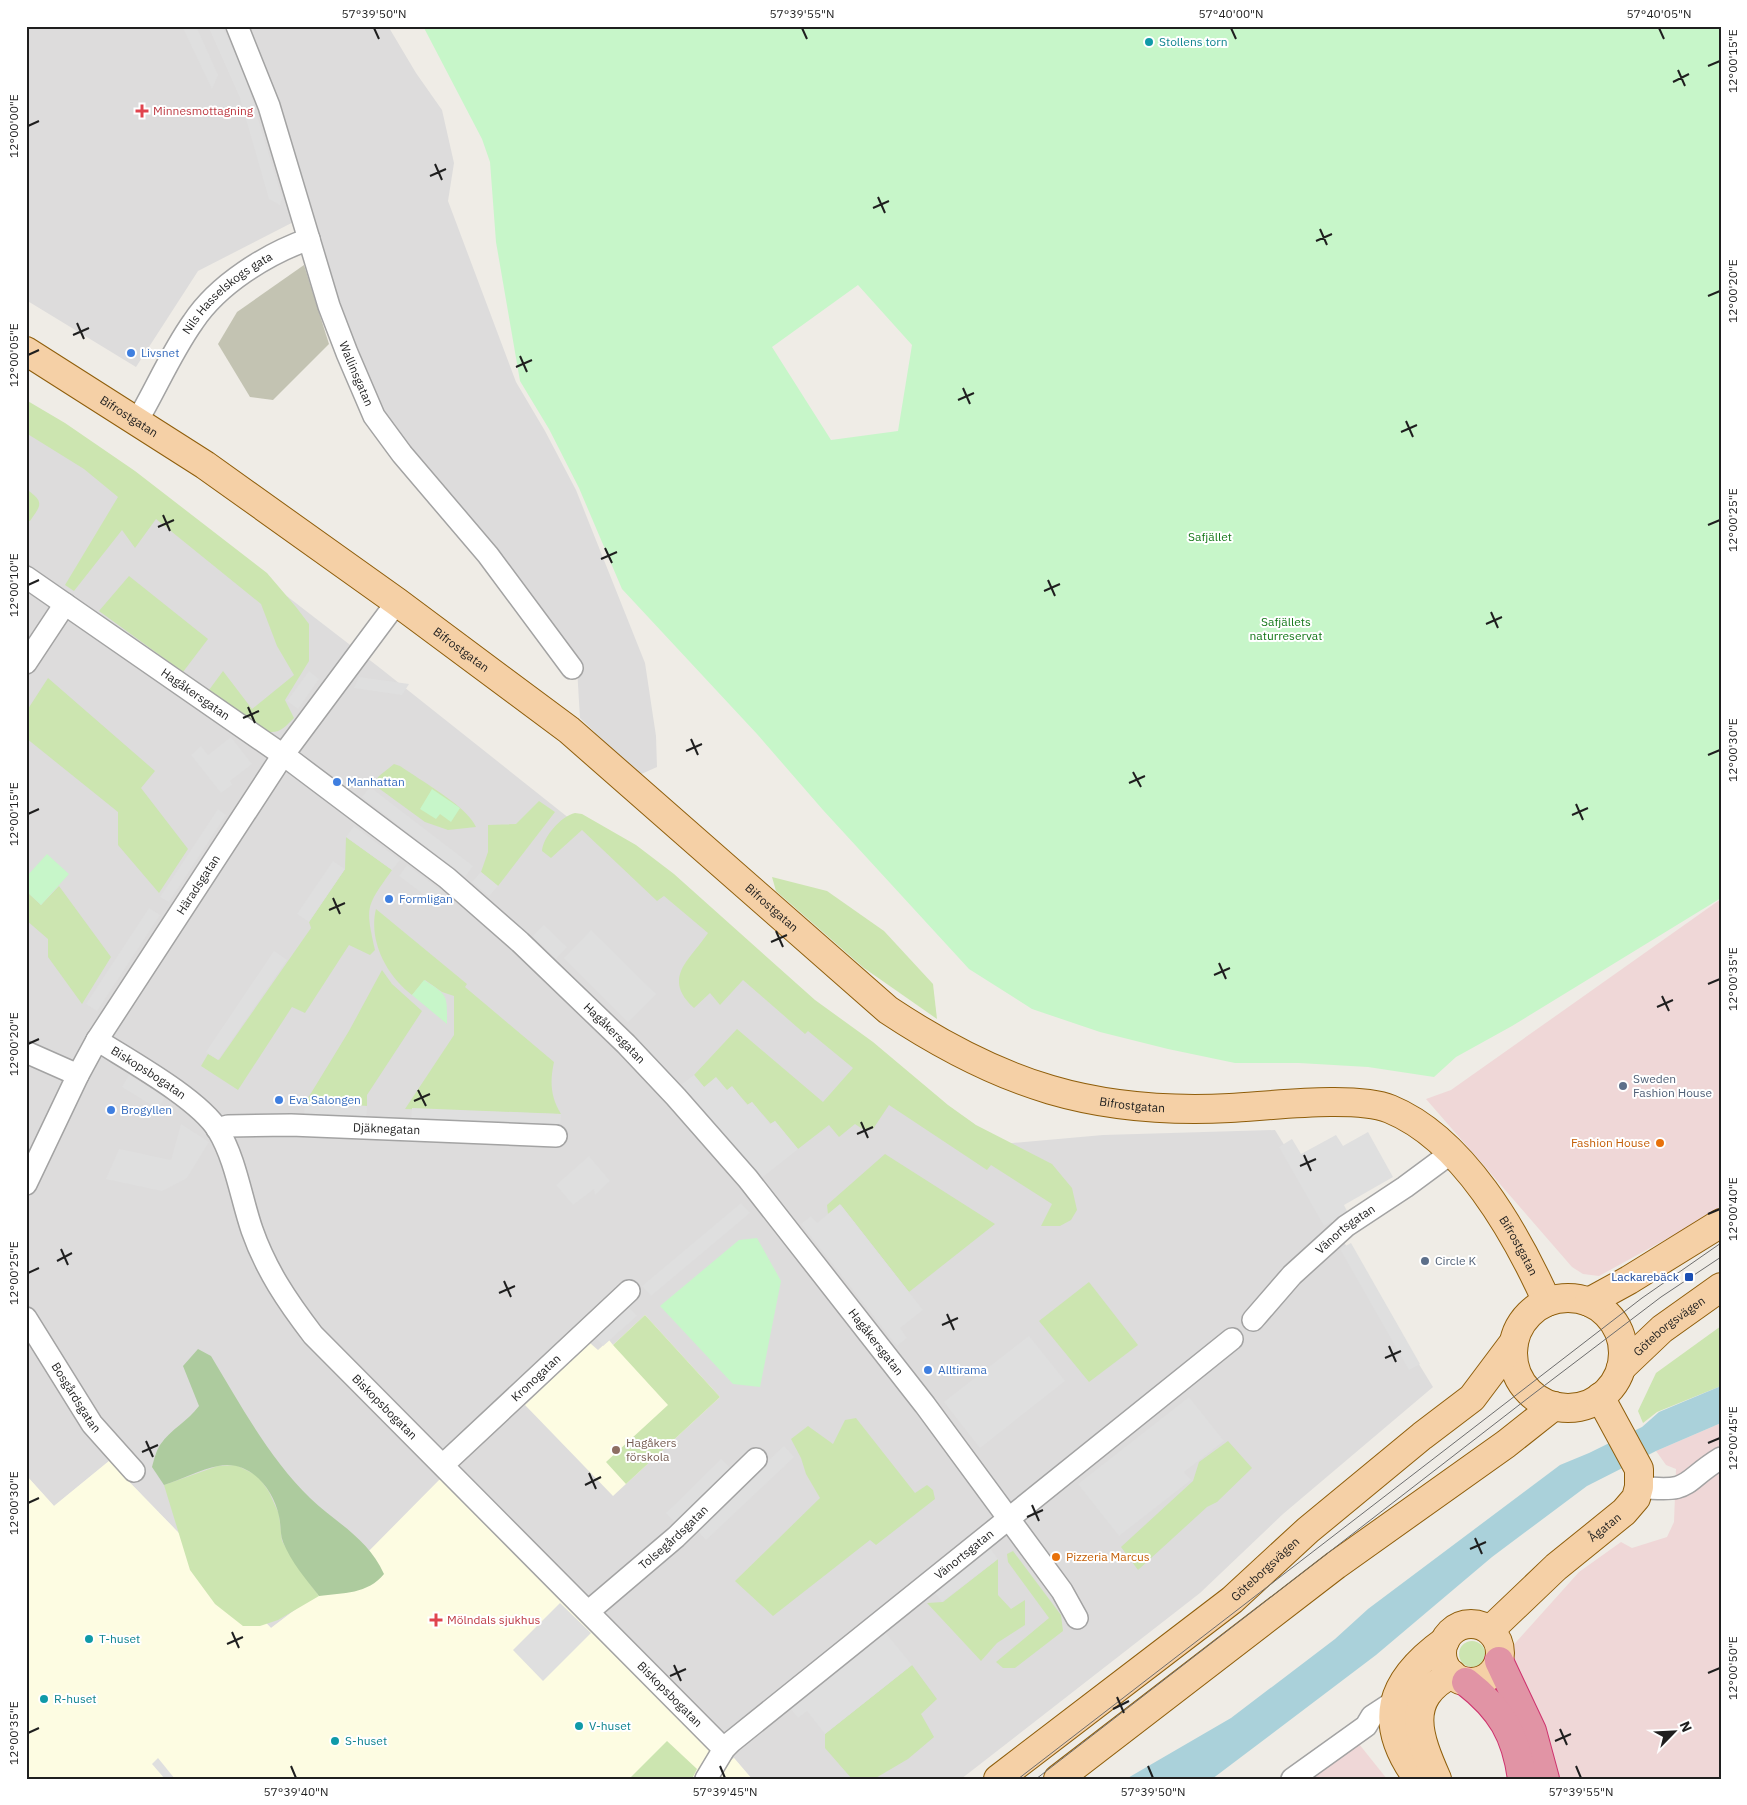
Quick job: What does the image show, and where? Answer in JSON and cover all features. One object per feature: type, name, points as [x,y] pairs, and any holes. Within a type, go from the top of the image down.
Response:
[{"type":"highway","points":[[1500,1661],[1532,1730],[1545,1779]]},
{"type":"highway","points":[[1459,1678],[1482,1694],[1507,1726],[1522,1779]]},
{"type":"main road","name":"Bifrostgatan","points":[[26,351],[213,471],[397,602],[569,730],[888,1010],[928,1037],[960,1054],[1025,1082],[1086,1100],[1117,1106],[1184,1110],[1347,1103],[1370,1104],[1388,1108],[1408,1117],[1430,1132],[1451,1153],[1492,1202],[1507,1224],[1532,1269],[1547,1302]]},
{"type":"main road","points":[[1589,1302],[1629,1280],[1721,1223]]},
{"type":"main road","name":"Göteborgsvägen","points":[[1514,1342],[1514,1361],[1520,1380],[1532,1395],[1554,1406],[1581,1406],[1600,1397],[1614,1382],[1621,1368],[1662,1329],[1721,1287]]},
{"type":"main road","name":"Göteborgsvägen","points":[[998,1779],[1232,1600],[1308,1530],[1422,1436],[1472,1398],[1514,1342],[1523,1321],[1534,1310],[1547,1302],[1563,1298],[1589,1302],[1608,1314],[1618,1330],[1622,1345],[1621,1368]]},
{"type":"main road","points":[[1600,1397],[1618,1429],[1639,1478]]},
{"type":"main road","points":[[1058,1779],[1336,1565],[1506,1444],[1554,1406]]},
{"type":"main road","name":"Ågatan","points":[[1490,1630],[1556,1567],[1632,1505],[1639,1478]]},
{"type":"main road","points":[[1418,1779],[1402,1758],[1395,1740],[1393,1720],[1395,1701],[1400,1687],[1427,1653],[1445,1641],[1455,1629],[1466,1624],[1479,1625],[1490,1630],[1499,1644],[1500,1661],[1496,1669],[1486,1678],[1474,1682],[1459,1678],[1435,1683],[1424,1696],[1420,1714],[1420,1734],[1437,1779]]},
{"type":"main road","points":[[1445,1641],[1443,1659],[1459,1678]]},
{"type":"street","name":"Wallinsgatan","points":[[237,26],[270,106],[338,330],[374,416],[402,454],[488,555],[572,668]]},
{"type":"street","name":"Nils Hasselskogs gata","points":[[136,421],[180,341],[208,302],[220,291],[271,256],[309,239]]},
{"type":"street","name":"Hagåkersgatan","points":[[26,577],[283,755],[447,878],[520,942],[626,1044],[676,1096],[748,1179],[908,1382],[1062,1591],[1077,1618]]},
{"type":"street","name":"Häradsgatan","points":[[26,1184],[78,1075],[97,1040],[283,755],[397,602]]},
{"type":"street","points":[[26,663],[65,604]]},
{"type":"street","name":"Biskopsbogatan","points":[[97,1040],[187,1100],[217,1129],[227,1148],[252,1231],[268,1271],[283,1296],[313,1334],[444,1464],[724,1749]]},
{"type":"street","points":[[26,1052],[78,1075]]},
{"type":"street","name":"Djäknegatan","points":[[217,1129],[228,1126],[291,1125],[556,1136]]},
{"type":"street","name":"Vänortsgatan","points":[[1253,1320],[1292,1275],[1346,1226],[1405,1187],[1451,1153]]},
{"type":"street","name":"Kronogatan","points":[[444,1464],[629,1291]]},
{"type":"street","name":"Bosgårdsgatan","points":[[26,1318],[92,1424],[134,1471]]},
{"type":"street","name":"Vänortsgatan","points":[[706,1779],[724,1749],[1232,1340]]},
{"type":"street","points":[[1639,1478],[1678,1489],[1688,1484],[1721,1458]]},
{"type":"street","name":"Tolsegårdsgatan","points":[[589,1611],[676,1537],[756,1459]]},
{"type":"street","points":[[1292,1779],[1366,1726],[1372,1716],[1395,1701]]},
{"type":"street","points":[[1366,1726],[1395,1740]]},
{"type":"shaded area","points":[[26,26],[388,26],[416,73],[442,110],[454,163],[448,201],[516,382],[545,431],[576,490],[645,663],[656,736],[657,767],[639,775],[580,718],[577,668],[395,429],[371,388],[324,264],[309,214],[198,271],[136,367],[26,300]]},
{"type":"shaded area","points":[[182,26],[196,26],[218,75],[212,89]]},
{"type":"shaded area","points":[[208,26],[222,26],[244,73],[282,198],[280,205],[269,199],[240,98]]},
{"type":"shaded area","points":[[304,265],[329,344],[273,400],[250,397],[218,344],[237,312]]},
{"type":"shaded area","points":[[26,405],[87,442],[380,668],[817,1015],[1001,1144],[1103,1135],[1275,1130],[1433,1387],[1283,1514],[1200,1593],[961,1779],[752,1779],[734,1758],[727,1764],[359,1561],[271,1628],[109,1461],[54,1506],[26,1475]]},
{"type":"shaded area","points":[[309,671],[319,679],[298,709],[287,701]]},
{"type":"shaded area","points":[[359,677],[409,684],[402,695],[354,688]]},
{"type":"shaded area","points":[[231,737],[252,764],[230,781],[232,785],[221,793],[191,755],[201,746],[208,755]]},
{"type":"shaded area","points":[[370,787],[473,866],[465,877],[362,797]]},
{"type":"shaded area","points":[[218,809],[226,815],[169,902],[160,897]]},
{"type":"shaded area","points":[[354,826],[400,860],[392,870],[346,837]]},
{"type":"shaded area","points":[[333,861],[345,869],[309,922],[297,914]]},
{"type":"shaded area","points":[[407,865],[442,891],[434,902],[399,876]]},
{"type":"shaded area","points":[[481,872],[498,886],[489,896],[472,882]]},
{"type":"shaded area","points":[[1721,899],[1721,1209],[1599,1276],[1583,1274],[1572,1267],[1426,1099],[1451,1090]]},
{"type":"shaded area","points":[[149,908],[160,915],[97,1011],[86,1004]]},
{"type":"shaded area","points":[[544,925],[567,947],[556,959],[533,936]]},
{"type":"shaded area","points":[[591,930],[656,994],[628,1022],[564,958]]},
{"type":"shaded area","points":[[274,951],[287,960],[218,1060],[206,1052]]},
{"type":"shaded area","points":[[129,1075],[165,1097],[158,1109],[122,1087]]},
{"type":"shaded area","points":[[694,1075],[704,1087],[716,1077],[727,1090],[732,1086],[747,1105],[752,1102],[770,1124],[775,1121],[798,1149],[758,1181],[681,1085]]},
{"type":"shaded area","points":[[305,1103],[367,1106],[366,1121],[304,1118]]},
{"type":"shaded area","points":[[412,1108],[561,1114],[560,1127],[411,1122]]},
{"type":"shaded area","points":[[181,1124],[209,1142],[187,1178],[162,1191],[106,1179],[119,1149],[171,1160]]},
{"type":"shaded area","points":[[1368,1132],[1393,1177],[1344,1205],[1348,1213],[1324,1226],[1279,1147],[1292,1139],[1301,1154],[1336,1135],[1343,1146]]},
{"type":"shaded area","points":[[589,1156],[610,1181],[595,1195],[594,1189],[573,1205],[556,1185]]},
{"type":"shaded area","points":[[741,1203],[750,1213],[651,1296],[642,1286]]},
{"type":"shaded area","points":[[840,1204],[923,1310],[900,1328],[907,1338],[897,1346],[801,1224],[811,1216],[817,1223]]},
{"type":"shaded area","points":[[1351,1243],[1420,1364],[1409,1370],[1340,1249]]},
{"type":"shaded area","points":[[628,1306],[637,1316],[603,1346],[594,1336]]},
{"type":"shaded area","name":"Hagåkers förskola","points":[[645,1315],[720,1397],[613,1496],[525,1405],[590,1343],[598,1350],[609,1340],[613,1345]]},
{"type":"shaded area","points":[[1029,1336],[1065,1381],[980,1448],[944,1402]]},
{"type":"shaded area","points":[[1189,1397],[1224,1441],[1184,1472],[1191,1480],[1119,1536],[1078,1484]]},
{"type":"shaded area","points":[[1721,1423],[1721,1779],[1559,1779],[1522,1689],[1509,1650],[1579,1572],[1621,1542],[1632,1548],[1667,1537],[1674,1522],[1676,1469],[1666,1465],[1656,1451]]},
{"type":"shaded area","points":[[784,1446],[794,1457],[706,1540],[696,1529]]},
{"type":"shaded area","points":[[721,1459],[731,1469],[676,1524],[666,1513]]},
{"type":"shaded area","name":"Mölndals sjukhus","points":[[109,1461],[271,1628],[359,1561],[442,1477],[707,1743],[710,1754],[727,1763],[734,1758],[752,1779],[26,1779],[26,1475],[54,1506]]},
{"type":"shaded area","points":[[989,1547],[998,1559],[942,1602],[933,1590]]},
{"type":"shaded area","points":[[560,1603],[591,1633],[543,1681],[513,1650]]},
{"type":"shaded area","points":[[885,1632],[912,1665],[825,1734],[807,1711],[798,1718],[790,1708]]},
{"type":"shaded area","points":[[1347,1729],[1387,1779],[1282,1779]]},
{"type":"shaded area","points":[[158,1758],[175,1779],[165,1779],[152,1764]]},
{"type":"green space","name":"Safjällets naturreservat","points":[[423,26],[1721,26],[1721,898],[1512,1026],[1456,1057],[1434,1077],[1368,1067],[1299,1063],[1235,1063],[1100,1032],[1032,1009],[969,969],[823,810],[757,734],[622,589],[579,488],[549,429],[520,381],[496,242],[490,162],[482,139]],"holes":[[[858,285],[912,345],[898,431],[831,440],[772,347]]]},
{"type":"green space","points":[[26,400],[65,423],[135,471],[267,573],[296,607],[309,624],[309,661],[285,700],[294,718],[283,728],[269,732],[209,690],[223,671],[252,709],[294,675],[277,646],[261,604],[156,519],[135,548],[122,530],[74,591],[65,585],[118,497],[84,469],[26,433]]},
{"type":"green space","points":[[26,489],[39,501],[39,507],[30,521],[26,521]]},
{"type":"green space","points":[[129,576],[208,639],[183,672],[99,611]]},
{"type":"green space","points":[[48,678],[155,771],[141,788],[188,849],[159,893],[118,845],[118,812],[26,738],[26,712]]},
{"type":"green space","points":[[394,764],[431,786],[454,803],[464,811],[476,827],[448,830],[425,822],[373,784],[379,776]]},
{"type":"green space","points":[[432,789],[460,808],[451,822],[440,814],[436,819],[420,809]]},
{"type":"green space","points":[[539,801],[555,812],[498,886],[481,872],[488,852],[488,825],[516,824]]},
{"type":"green space","points":[[575,813],[582,814],[636,845],[674,874],[815,1000],[873,1042],[948,1105],[976,1125],[1052,1164],[1072,1188],[1077,1210],[1071,1220],[1060,1226],[1041,1226],[1052,1204],[991,1165],[987,1170],[889,1105],[873,1129],[864,1130],[855,1124],[839,1137],[829,1125],[798,1149],[775,1121],[771,1124],[752,1102],[748,1105],[732,1087],[727,1091],[704,1087],[694,1075],[737,1029],[823,1102],[853,1068],[808,1031],[805,1034],[743,980],[720,1005],[710,993],[694,1008],[684,997],[679,978],[687,961],[708,933],[664,896],[657,901],[582,830],[551,858],[542,851],[543,845],[554,828],[564,818]]},
{"type":"green space","points":[[346,837],[392,870],[377,892],[370,907],[370,924],[375,950],[370,955],[349,945],[305,1013],[292,1007],[238,1090],[201,1066],[208,1054],[219,1060],[311,928],[309,922],[345,869]]},
{"type":"green space","points":[[47,854],[69,874],[41,905],[26,891],[26,877]]},
{"type":"green space","points":[[772,877],[827,891],[884,931],[933,984],[937,1019],[864,968],[776,891]]},
{"type":"green space","points":[[59,886],[111,957],[82,1004],[48,957],[48,939],[26,920],[26,891],[41,905]]},
{"type":"green space","points":[[376,909],[467,984],[465,987],[554,1062],[552,1088],[561,1114],[405,1109],[454,1035],[454,996],[442,992],[425,980],[412,995],[403,987],[388,968],[377,945],[374,921]]},
{"type":"green space","points":[[382,970],[392,984],[422,1011],[367,1095],[367,1106],[305,1103],[349,1031]]},
{"type":"green space","points":[[424,980],[445,997],[447,1024],[412,995]]},
{"type":"green space","points":[[885,1154],[995,1224],[909,1292],[841,1205],[828,1214],[827,1205]]},
{"type":"green space","points":[[757,1238],[781,1281],[760,1387],[733,1384],[660,1306],[739,1240]]},
{"type":"green space","points":[[1089,1282],[1138,1345],[1089,1382],[1039,1321]]},
{"type":"green space","points":[[645,1315],[720,1397],[626,1484],[606,1462],[668,1405],[613,1345]]},
{"type":"green space","points":[[1721,1326],[1721,1386],[1657,1412],[1643,1423],[1638,1411],[1656,1373]]},
{"type":"green space","points":[[198,1349],[211,1356],[256,1430],[281,1466],[310,1498],[351,1532],[369,1550],[384,1574],[378,1581],[363,1589],[319,1596],[286,1549],[282,1539],[279,1516],[271,1495],[258,1478],[249,1471],[229,1465],[211,1467],[164,1485],[152,1467],[160,1445],[199,1406],[183,1366]]},
{"type":"green space","points":[[856,1418],[915,1493],[927,1485],[933,1490],[935,1499],[876,1545],[870,1540],[773,1616],[735,1581],[820,1498],[806,1474],[801,1458],[791,1439],[808,1426],[833,1444],[845,1420]]},
{"type":"green space","points":[[1228,1441],[1252,1468],[1217,1502],[1207,1507],[1138,1570],[1121,1547],[1193,1481],[1199,1462]]},
{"type":"green space","points":[[236,1465],[258,1476],[269,1492],[279,1514],[282,1541],[297,1566],[319,1596],[278,1620],[260,1626],[243,1626],[215,1604],[190,1570],[164,1485],[218,1466]]},
{"type":"green space","points":[[1013,1551],[1061,1615],[1063,1631],[1015,1668],[1003,1668],[996,1662],[1049,1618],[1008,1562],[1007,1554]]},
{"type":"green space","points":[[998,1559],[998,1595],[1011,1609],[1025,1600],[1025,1625],[997,1643],[981,1661],[927,1603],[943,1602]]},
{"type":"green space","points":[[1472,1641],[1481,1645],[1485,1654],[1481,1663],[1472,1667],[1463,1663],[1459,1654],[1463,1645]]},
{"type":"green space","points":[[912,1665],[937,1699],[921,1714],[934,1737],[908,1759],[874,1779],[852,1779],[825,1748],[825,1734]]},
{"type":"green space","points":[[667,1741],[697,1769],[692,1779],[629,1779]]},
{"type":"water","points":[[1721,1386],[1721,1423],[1656,1451],[1587,1486],[1492,1557],[1376,1655],[1212,1779],[1126,1779],[1231,1718],[1335,1639],[1368,1609],[1560,1465],[1642,1427],[1659,1412]]},
{"type":"tram line","points":[[1018,1779],[1642,1298],[1721,1243]]},
{"type":"tram line","points":[[1036,1779],[1532,1395],[1661,1297],[1721,1257]]},
{"type":"place","name":"Stollens torn","points":[[1149,42]]},
{"type":"place","name":"Minnesmottagning","points":[[142,111]]},
{"type":"place","name":"Livsnet","points":[[131,353]]},
{"type":"place","name":"Manhattan","points":[[337,782]]},
{"type":"place","name":"Formligan","points":[[389,899]]},
{"type":"place","name":"Sweden Fashion House","points":[[1623,1086]]},
{"type":"place","name":"Eva Salongen","points":[[279,1100]]},
{"type":"place","name":"Brogyllen","points":[[111,1110]]},
{"type":"place","name":"Fashion House","points":[[1660,1143]]},
{"type":"place","name":"Circle K","points":[[1425,1261]]},
{"type":"place","name":"Lackarebäck","points":[[1689,1277]]},
{"type":"place","name":"Alltirama","points":[[928,1370]]},
{"type":"place","name":"Hagåkers förskola","points":[[616,1450]]},
{"type":"place","name":"Pizzeria Marcus","points":[[1056,1557]]},
{"type":"place","name":"Mölndals sjukhus","points":[[436,1620]]},
{"type":"place","name":"T-huset","points":[[89,1639]]},
{"type":"place","name":"R-huset","points":[[44,1699]]},
{"type":"place","name":"V-huset","points":[[579,1726]]},
{"type":"place","name":"S-huset","points":[[335,1741]]},
{"type":"park label","name":"Safjället","points":[[1210,537]]}]
